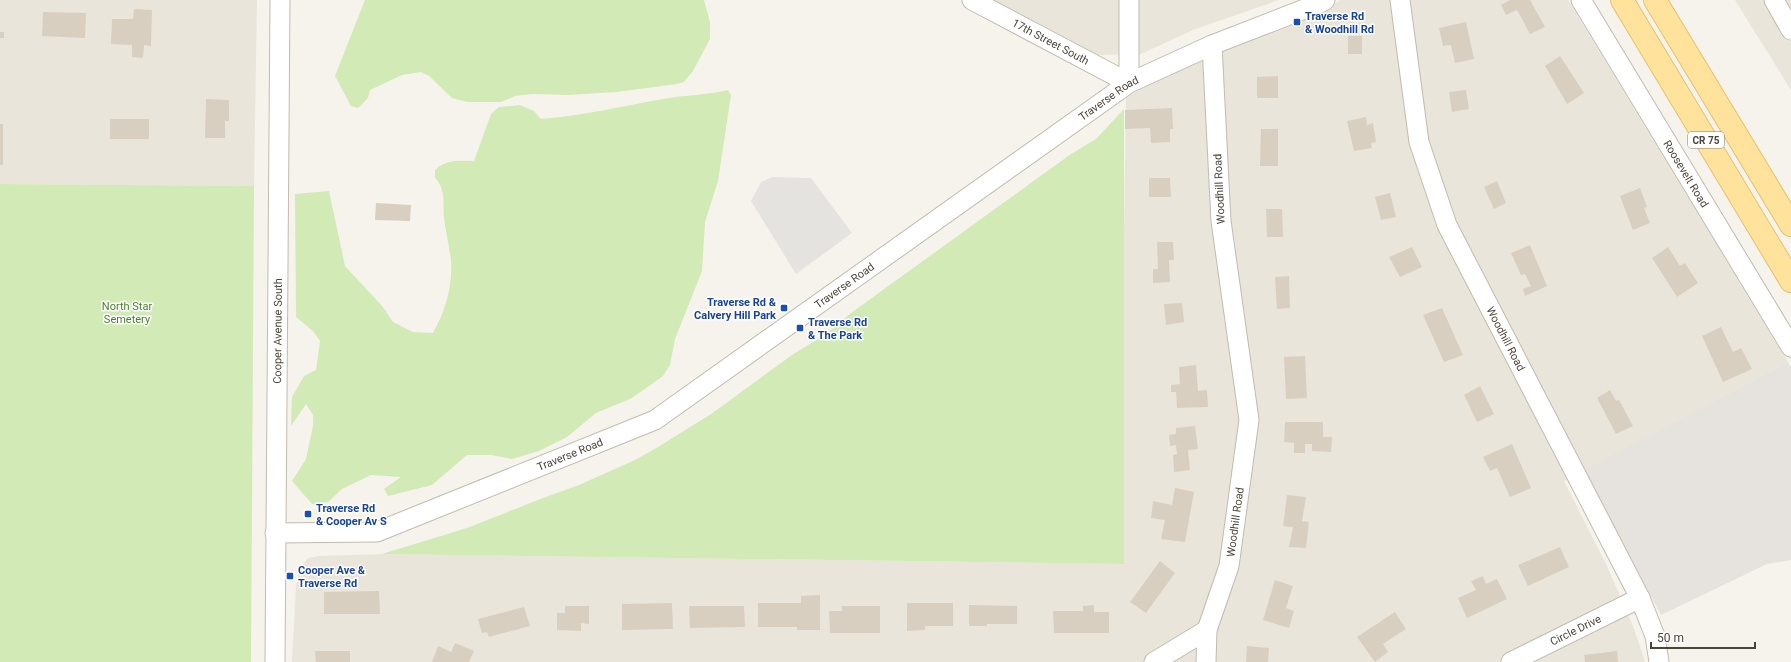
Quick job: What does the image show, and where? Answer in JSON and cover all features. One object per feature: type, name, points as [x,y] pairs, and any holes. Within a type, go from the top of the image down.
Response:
[{"type":"main road","name":"CR 75","points":[[1622,0],[1791,281]]},
{"type":"main road","name":"CR 75","points":[[1655,0],[1791,225]]},
{"type":"street","name":"Cooper Avenue South","points":[[275,662],[280,0]]},
{"type":"street","name":"17th Street South","points":[[972,0],[1130,83]]},
{"type":"street","points":[[1130,0],[1130,83]]},
{"type":"street","name":"Traverse Road","points":[[275,533],[377,532],[655,420],[1130,83],[1212,45],[1320,3],[1324,0]]},
{"type":"street","name":"Woodhill Road","points":[[1400,0],[1419,142],[1447,225],[1640,598],[1655,636],[1659,662]]},
{"type":"street","name":"Roosevelt Road","points":[[1581,0],[1791,347]]},
{"type":"street","points":[[1774,0],[1791,30]]},
{"type":"street","name":"Woodhill Road","points":[[1206,662],[1207,630],[1229,566],[1248,420],[1221,221],[1212,45]]},
{"type":"street","name":"Circle Drive","points":[[1511,662],[1640,598]]},
{"type":"street","points":[[1154,662],[1207,630]]},
{"type":"shaded area","points":[[0,0],[257,0],[254,186],[0,184]]},
{"type":"shaded area","points":[[991,0],[1279,0],[1193,30],[1141,54],[1098,55]]},
{"type":"shaded area","points":[[1341,0],[1568,0],[1788,362],[1564,481],[1607,566],[1633,626],[1645,662],[292,662],[296,587],[299,569],[308,558],[319,556],[382,554],[1124,564],[1124,236],[1126,98],[1149,84],[1182,68],[1296,24],[1327,9]]},
{"type":"shaded area","points":[[1735,0],[1791,0],[1791,90]]},
{"type":"shaded area","points":[[772,177],[811,178],[852,233],[796,274],[751,201],[761,182]]},
{"type":"shaded area","points":[[1788,362],[1791,367],[1791,560],[1767,564],[1661,615],[1584,470]]},
{"type":"green space","points":[[365,0],[704,0],[710,22],[710,39],[693,71],[684,82],[677,84],[616,92],[568,95],[532,94],[515,96],[501,102],[467,102],[452,98],[429,76],[421,72],[402,75],[370,90],[368,98],[358,108],[351,106],[335,76]]},
{"type":"green space","points":[[728,90],[731,95],[718,181],[705,222],[702,271],[675,339],[670,365],[663,376],[632,398],[596,413],[567,437],[539,451],[512,459],[491,455],[467,455],[432,485],[388,496],[384,489],[401,477],[371,475],[342,489],[328,502],[312,504],[292,481],[306,459],[313,426],[313,415],[306,404],[291,426],[292,397],[304,376],[316,370],[320,341],[313,331],[296,317],[295,194],[329,191],[345,266],[383,307],[393,322],[413,332],[433,333],[444,308],[451,279],[451,260],[444,218],[443,196],[439,182],[435,178],[435,170],[449,162],[474,161],[491,114],[499,107],[520,105],[534,111],[541,119],[572,116],[663,99]]},
{"type":"green space","points":[[1124,109],[1124,564],[382,554],[467,528],[579,485],[635,460],[658,447],[711,414],[792,355],[826,334],[851,313],[1071,154],[1096,139]]},
{"type":"green space","name":"North Star Semetery","points":[[0,184],[254,186],[251,662],[0,662]]},
{"type":"building","points":[[1510,0],[1530,0],[1545,27],[1530,34],[1517,10],[1506,15],[1501,5]]},
{"type":"building","points":[[134,9],[152,10],[151,46],[144,45],[143,58],[132,57],[132,45],[111,44],[112,19],[133,19]]},
{"type":"building","points":[[43,12],[86,13],[85,38],[42,36]]},
{"type":"building","points":[[1466,22],[1474,59],[1455,63],[1451,45],[1443,46],[1439,28]]},
{"type":"building","points":[[0,32],[4,32],[4,38],[0,38]]},
{"type":"building","points":[[1348,36],[1362,36],[1362,54],[1348,54]]},
{"type":"building","points":[[1560,56],[1584,93],[1567,104],[1545,66]]},
{"type":"building","points":[[1278,76],[1278,98],[1257,98],[1257,77]]},
{"type":"building","points":[[1466,90],[1469,109],[1452,112],[1449,92]]},
{"type":"building","points":[[206,99],[229,100],[229,121],[225,121],[225,138],[205,138]]},
{"type":"building","points":[[1172,108],[1173,129],[1170,129],[1170,142],[1151,143],[1150,128],[1125,129],[1125,110]]},
{"type":"building","points":[[1366,117],[1367,125],[1373,123],[1376,142],[1371,143],[1372,148],[1354,151],[1347,121]]},
{"type":"building","points":[[110,119],[149,119],[149,139],[110,139]]},
{"type":"building","points":[[0,124],[3,124],[3,165],[0,165]]},
{"type":"building","points":[[1261,129],[1278,129],[1278,166],[1260,166]]},
{"type":"building","points":[[1149,178],[1170,178],[1171,197],[1149,197]]},
{"type":"building","points":[[1497,181],[1506,203],[1494,209],[1484,187]]},
{"type":"building","points":[[1640,188],[1647,207],[1644,208],[1650,223],[1633,230],[1620,196]]},
{"type":"building","points":[[1390,193],[1396,217],[1381,220],[1375,197]]},
{"type":"building","points":[[376,203],[411,205],[410,221],[375,220]]},
{"type":"building","points":[[1266,209],[1282,209],[1283,237],[1267,237]]},
{"type":"building","points":[[1157,242],[1173,242],[1174,260],[1169,260],[1170,282],[1153,283],[1153,269],[1158,269]]},
{"type":"building","points":[[1530,245],[1547,286],[1525,296],[1523,289],[1531,286],[1525,274],[1521,275],[1511,253]]},
{"type":"building","points":[[1412,247],[1422,267],[1400,277],[1389,257]]},
{"type":"building","points":[[1668,247],[1680,266],[1685,263],[1698,283],[1677,297],[1652,258]]},
{"type":"building","points":[[1289,276],[1290,308],[1277,309],[1275,277]]},
{"type":"building","points":[[1182,303],[1184,322],[1166,325],[1164,304]]},
{"type":"building","points":[[1442,308],[1463,355],[1444,362],[1423,315]]},
{"type":"building","points":[[1721,327],[1733,352],[1741,348],[1752,369],[1723,382],[1702,336]]},
{"type":"building","points":[[1305,356],[1307,398],[1286,399],[1284,357]]},
{"type":"building","points":[[1196,365],[1198,391],[1207,390],[1208,407],[1177,408],[1176,392],[1171,392],[1171,385],[1180,384],[1179,367]]},
{"type":"building","points":[[1480,386],[1494,414],[1477,422],[1464,395]]},
{"type":"building","points":[[1610,390],[1616,401],[1619,400],[1633,426],[1616,434],[1597,398]]},
{"type":"building","points":[[1285,422],[1323,422],[1323,437],[1332,437],[1331,452],[1312,451],[1312,444],[1305,444],[1305,453],[1294,453],[1294,443],[1284,442]]},
{"type":"building","points":[[1195,426],[1198,449],[1188,450],[1190,470],[1174,472],[1173,455],[1177,454],[1176,445],[1170,446],[1169,435],[1176,434],[1176,428]]},
{"type":"building","points":[[1512,444],[1531,488],[1510,497],[1497,468],[1490,471],[1483,457]]},
{"type":"building","points":[[1175,488],[1194,492],[1185,542],[1161,539],[1165,520],[1151,518],[1153,501],[1172,505]]},
{"type":"building","points":[[1287,495],[1306,497],[1302,521],[1309,522],[1306,548],[1289,547],[1293,527],[1283,526]]},
{"type":"building","points":[[1560,547],[1569,567],[1528,586],[1518,565]]},
{"type":"building","points":[[1160,561],[1175,573],[1146,613],[1130,602]]},
{"type":"building","points":[[1483,576],[1486,584],[1497,579],[1507,599],[1467,618],[1458,598],[1476,590],[1471,581]]},
{"type":"building","points":[[1275,580],[1293,586],[1286,608],[1294,611],[1289,628],[1263,620]]},
{"type":"building","points":[[379,591],[380,614],[324,614],[324,592]]},
{"type":"building","points":[[820,595],[820,630],[797,630],[797,627],[758,627],[758,603],[801,603],[801,596]]},
{"type":"building","points":[[672,603],[673,629],[622,630],[622,604]]},
{"type":"building","points":[[907,603],[953,603],[953,626],[925,626],[925,630],[907,631]]},
{"type":"building","points":[[969,605],[1017,606],[1017,624],[987,624],[987,626],[969,626]]},
{"type":"building","points":[[1094,605],[1094,612],[1109,612],[1109,633],[1054,633],[1053,611],[1083,611],[1083,606]]},
{"type":"building","points":[[565,606],[589,606],[589,624],[581,623],[581,631],[557,630],[557,613],[565,613]]},
{"type":"building","points":[[689,606],[744,606],[745,627],[690,628]]},
{"type":"building","points":[[842,606],[880,606],[880,633],[830,633],[829,611],[842,611]]},
{"type":"building","points":[[524,607],[530,626],[489,637],[487,632],[482,633],[478,619]]},
{"type":"building","points":[[1395,612],[1406,629],[1383,644],[1388,652],[1375,662],[1357,637]]},
{"type":"building","points":[[455,643],[474,651],[469,662],[432,662],[438,646],[451,652]]},
{"type":"building","points":[[1247,646],[1269,648],[1268,662],[1246,662]]},
{"type":"building","points":[[315,651],[350,651],[350,662],[316,662]]},
{"type":"building","points":[[1617,651],[1618,662],[1585,662],[1584,655]]},
{"type":"place","name":"Traverse Rd & Woodhill Rd","points":[[1297,22]]},
{"type":"place","name":"Traverse Rd & Calvery Hill Park","points":[[784,308]]},
{"type":"place","name":"Traverse Rd & The Park","points":[[800,328]]},
{"type":"place","name":"Traverse Rd & Cooper Av S","points":[[308,514]]},
{"type":"place","name":"Cooper Ave & Traverse Rd","points":[[290,576]]}]
